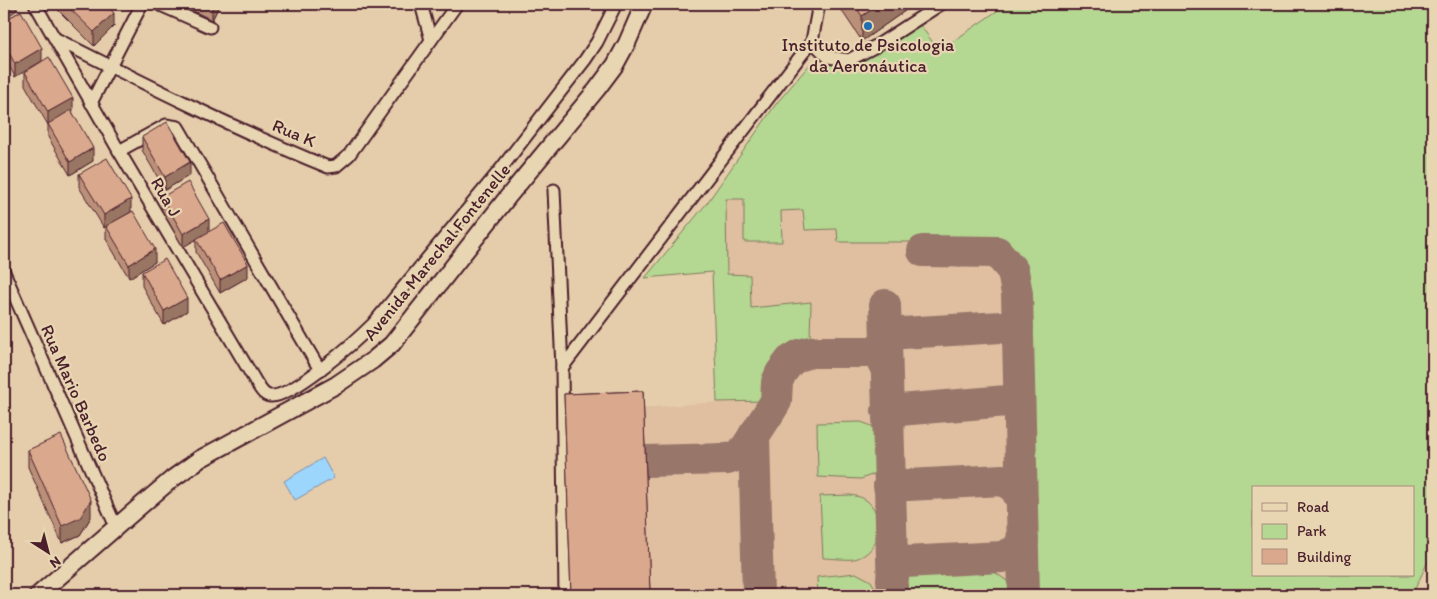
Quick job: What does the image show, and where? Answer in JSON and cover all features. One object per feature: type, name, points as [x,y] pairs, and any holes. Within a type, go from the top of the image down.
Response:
[{"type":"main road","name":"Avenida Marechal Fontenelle","points":[[38,595],[172,479],[200,459],[336,385],[373,360],[392,344],[615,65],[644,4]]},
{"type":"street","name":"Rua J","points":[[35,4],[118,151],[257,384],[266,395],[278,395],[320,370]]},
{"type":"street","points":[[91,102],[142,4]]},
{"type":"street","points":[[158,4],[210,26]]},
{"type":"street","points":[[420,4],[431,40]]},
{"type":"street","name":"Rua K","points":[[56,39],[282,148],[328,167],[336,166],[349,155],[457,4]]},
{"type":"street","points":[[118,151],[166,125],[178,127],[320,370],[355,342],[373,324],[494,177],[585,60],[597,42],[616,4]]},
{"type":"street","points":[[562,368],[812,41],[818,4]]},
{"type":"street","points":[[812,41],[828,57],[849,60],[876,46],[941,4]]},
{"type":"street","points":[[554,190],[562,368],[565,595]]},
{"type":"street","name":"Rua Mario Barbedo","points":[[4,272],[116,527]]},
{"type":"shaded area","points":[[726,199],[744,199],[745,242],[781,210],[803,210],[805,230],[837,229],[838,242],[979,242],[1003,247],[1016,259],[1025,281],[1034,595],[650,595],[643,408],[717,402],[766,401],[765,380],[773,363],[786,350],[810,339],[751,308],[727,274]]},
{"type":"green space","points":[[1007,4],[1433,4],[1433,551],[1412,595],[1034,595],[1025,281],[1016,259],[1003,247],[979,242],[838,242],[837,229],[805,230],[803,210],[781,211],[782,242],[744,242],[744,199],[726,199],[727,274],[750,275],[751,308],[811,302],[810,339],[781,354],[771,366],[765,381],[766,401],[717,402],[712,272],[645,278],[707,203],[776,104],[811,63],[825,64],[827,61],[849,65],[858,64],[918,22],[939,51]]},
{"type":"green space","points":[[861,422],[872,426],[877,434],[877,466],[874,474],[861,479],[818,477],[817,423]]},
{"type":"green space","points":[[851,495],[864,499],[872,506],[878,522],[876,540],[866,554],[858,558],[823,558],[820,496]]},
{"type":"green space","points":[[989,568],[1007,581],[1011,595],[897,595],[900,584],[914,573]]},
{"type":"green space","points":[[856,573],[871,581],[879,595],[818,595],[817,577]]},
{"type":"water","points":[[323,458],[334,478],[295,500],[284,481]]},
{"type":"building","points":[[65,4],[105,4],[114,13],[94,32]]},
{"type":"building","points":[[854,4],[880,4],[862,16]]},
{"type":"building","points":[[21,11],[42,48],[15,64],[4,43],[4,21]]},
{"type":"building","points":[[49,57],[73,98],[48,112],[25,72]]},
{"type":"building","points":[[71,110],[93,148],[70,162],[48,124]]},
{"type":"building","points":[[167,122],[190,162],[165,177],[142,137]]},
{"type":"building","points":[[107,158],[131,199],[104,215],[79,174]]},
{"type":"building","points":[[188,182],[209,219],[183,234],[162,197]]},
{"type":"building","points":[[133,211],[155,249],[129,265],[106,226]]},
{"type":"building","points":[[224,223],[248,264],[220,280],[196,239]]},
{"type":"building","points":[[165,259],[187,298],[164,311],[142,272]]},
{"type":"building","points":[[643,391],[650,592],[571,595],[564,394]]},
{"type":"building","points":[[61,435],[91,500],[80,518],[62,526],[28,450]]},
{"type":"taxiway","points":[[923,251],[997,252],[1013,271],[1017,294],[1024,595]]},
{"type":"taxiway","points":[[885,305],[893,595]]},
{"type":"taxiway","points":[[886,334],[1018,326]]},
{"type":"taxiway","points":[[645,461],[728,459],[738,455],[746,448],[776,401],[777,382],[781,373],[790,361],[800,355],[811,352],[873,352],[880,356],[886,368]]},
{"type":"taxiway","points":[[887,411],[1019,400]]},
{"type":"taxiway","points":[[754,435],[758,595]]},
{"type":"taxiway","points":[[889,486],[1003,480],[1015,488],[1022,501]]},
{"type":"taxiway","points":[[892,580],[896,570],[904,562],[1002,557],[1016,551],[1023,540]]},
{"type":"place","name":"Instituto de Psicologia da Aeronáutica","points":[[868,26]]}]
